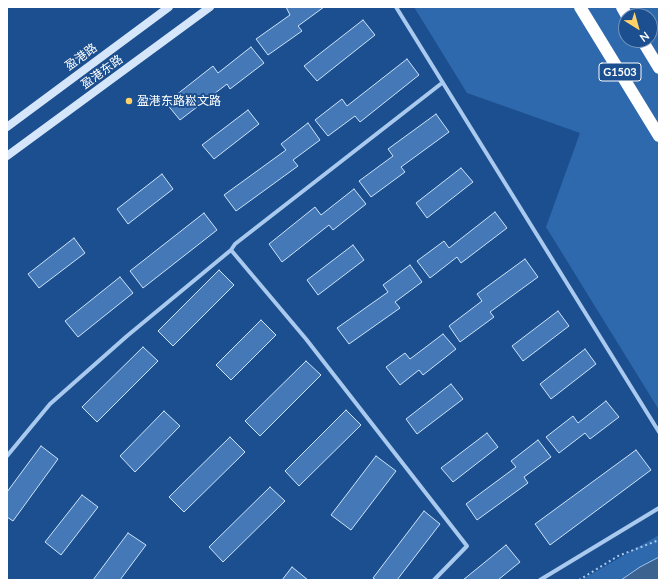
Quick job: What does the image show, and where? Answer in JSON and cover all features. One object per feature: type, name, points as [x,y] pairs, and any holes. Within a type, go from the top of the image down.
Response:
[{"type":"highway","name":"G1503","points":[[580,7],[659,136]]},
{"type":"highway","name":"G1503","points":[[647,48],[659,68]]},
{"type":"main road","name":"盈港路","points":[[7,127],[169,7]]},
{"type":"main road","name":"盈港东路","points":[[7,156],[210,7]]},
{"type":"street","points":[[396,7],[442,84],[659,432]]},
{"type":"street","points":[[7,456],[50,404],[127,336],[231,250],[235,244],[442,84]]},
{"type":"street","points":[[231,250],[306,339],[467,546],[434,580]]},
{"type":"street","points":[[540,580],[659,508]]},
{"type":"path","points":[[578,580],[618,556],[659,540]]},
{"type":"shaded area","points":[[414,7],[659,7],[659,410],[546,227],[580,133],[467,93]]},
{"type":"shaded area","points":[[659,535],[659,580],[581,580]]},
{"type":"shaded area","points":[[659,557],[659,580],[621,580],[640,567]]},
{"type":"building","points":[[286,7],[324,7],[298,26],[302,31],[268,55],[256,39],[290,15]]},
{"type":"building","points":[[363,20],[375,35],[317,81],[304,66]]},
{"type":"building","points":[[251,47],[264,63],[230,89],[227,84],[180,120],[166,103],[213,66],[218,73]]},
{"type":"building","points":[[407,59],[419,75],[360,122],[355,116],[328,136],[315,120],[342,99],[347,106]]},
{"type":"building","points":[[248,110],[259,124],[214,159],[202,145]]},
{"type":"building","points":[[436,114],[449,132],[401,167],[405,172],[371,197],[359,181],[393,156],[388,149]]},
{"type":"building","points":[[308,123],[320,140],[293,160],[298,166],[236,211],[224,195],[286,150],[281,144]]},
{"type":"building","points":[[461,168],[473,182],[427,218],[416,203]]},
{"type":"building","points":[[162,174],[173,189],[128,224],[117,209]]},
{"type":"building","points":[[354,189],[366,204],[333,230],[329,225],[282,262],[269,244],[315,207],[321,215]]},
{"type":"building","points":[[495,212],[507,228],[461,263],[457,257],[430,278],[417,261],[444,241],[449,248]]},
{"type":"building","points":[[204,213],[217,230],[143,288],[130,271]]},
{"type":"building","points":[[74,238],[85,253],[39,288],[28,274]]},
{"type":"building","points":[[353,245],[364,260],[318,295],[307,280]]},
{"type":"building","points":[[525,259],[538,277],[490,312],[494,317],[460,342],[449,326],[482,301],[477,294]]},
{"type":"building","points":[[410,265],[422,282],[395,302],[400,308],[349,344],[337,328],[388,292],[383,285]]},
{"type":"building","points":[[219,270],[234,285],[173,346],[158,331]]},
{"type":"building","points":[[120,277],[133,293],[78,337],[65,321]]},
{"type":"building","points":[[558,311],[569,326],[523,361],[512,346]]},
{"type":"building","points":[[261,320],[276,335],[231,380],[216,365]]},
{"type":"building","points":[[443,334],[456,349],[423,375],[419,370],[400,385],[386,367],[405,353],[410,359]]},
{"type":"building","points":[[143,347],[158,361],[97,422],[82,407]]},
{"type":"building","points":[[585,349],[596,364],[551,399],[540,384]]},
{"type":"building","points":[[306,361],[321,375],[260,436],[245,421]]},
{"type":"building","points":[[451,384],[463,399],[417,434],[406,419]]},
{"type":"building","points":[[606,401],[619,417],[590,439],[585,433],[559,453],[546,437],[573,416],[578,423]]},
{"type":"building","points":[[346,410],[361,425],[299,486],[285,471]]},
{"type":"building","points":[[164,411],[180,426],[135,472],[120,456]]},
{"type":"building","points":[[487,433],[498,447],[453,482],[441,468]]},
{"type":"building","points":[[230,437],[245,452],[184,512],[169,497]]},
{"type":"building","points":[[538,440],[551,457],[524,477],[528,483],[477,520],[466,504],[516,467],[511,461]]},
{"type":"building","points":[[41,446],[58,459],[13,521],[7,517],[7,492]]},
{"type":"building","points":[[636,450],[651,470],[550,545],[535,524]]},
{"type":"building","points":[[376,456],[396,471],[351,530],[331,515]]},
{"type":"building","points":[[270,487],[285,501],[223,562],[209,547]]},
{"type":"building","points":[[82,495],[98,507],[61,555],[45,542]]},
{"type":"building","points":[[424,511],[440,524],[397,580],[376,580],[373,578]]},
{"type":"building","points":[[128,533],[146,545],[120,580],[93,580]]},
{"type":"building","points":[[506,545],[520,562],[498,580],[463,580]]},
{"type":"building","points":[[292,567],[308,580],[282,580]]},
{"type":"place","name":"盈港东路崧文路","points":[[129,101]]}]
